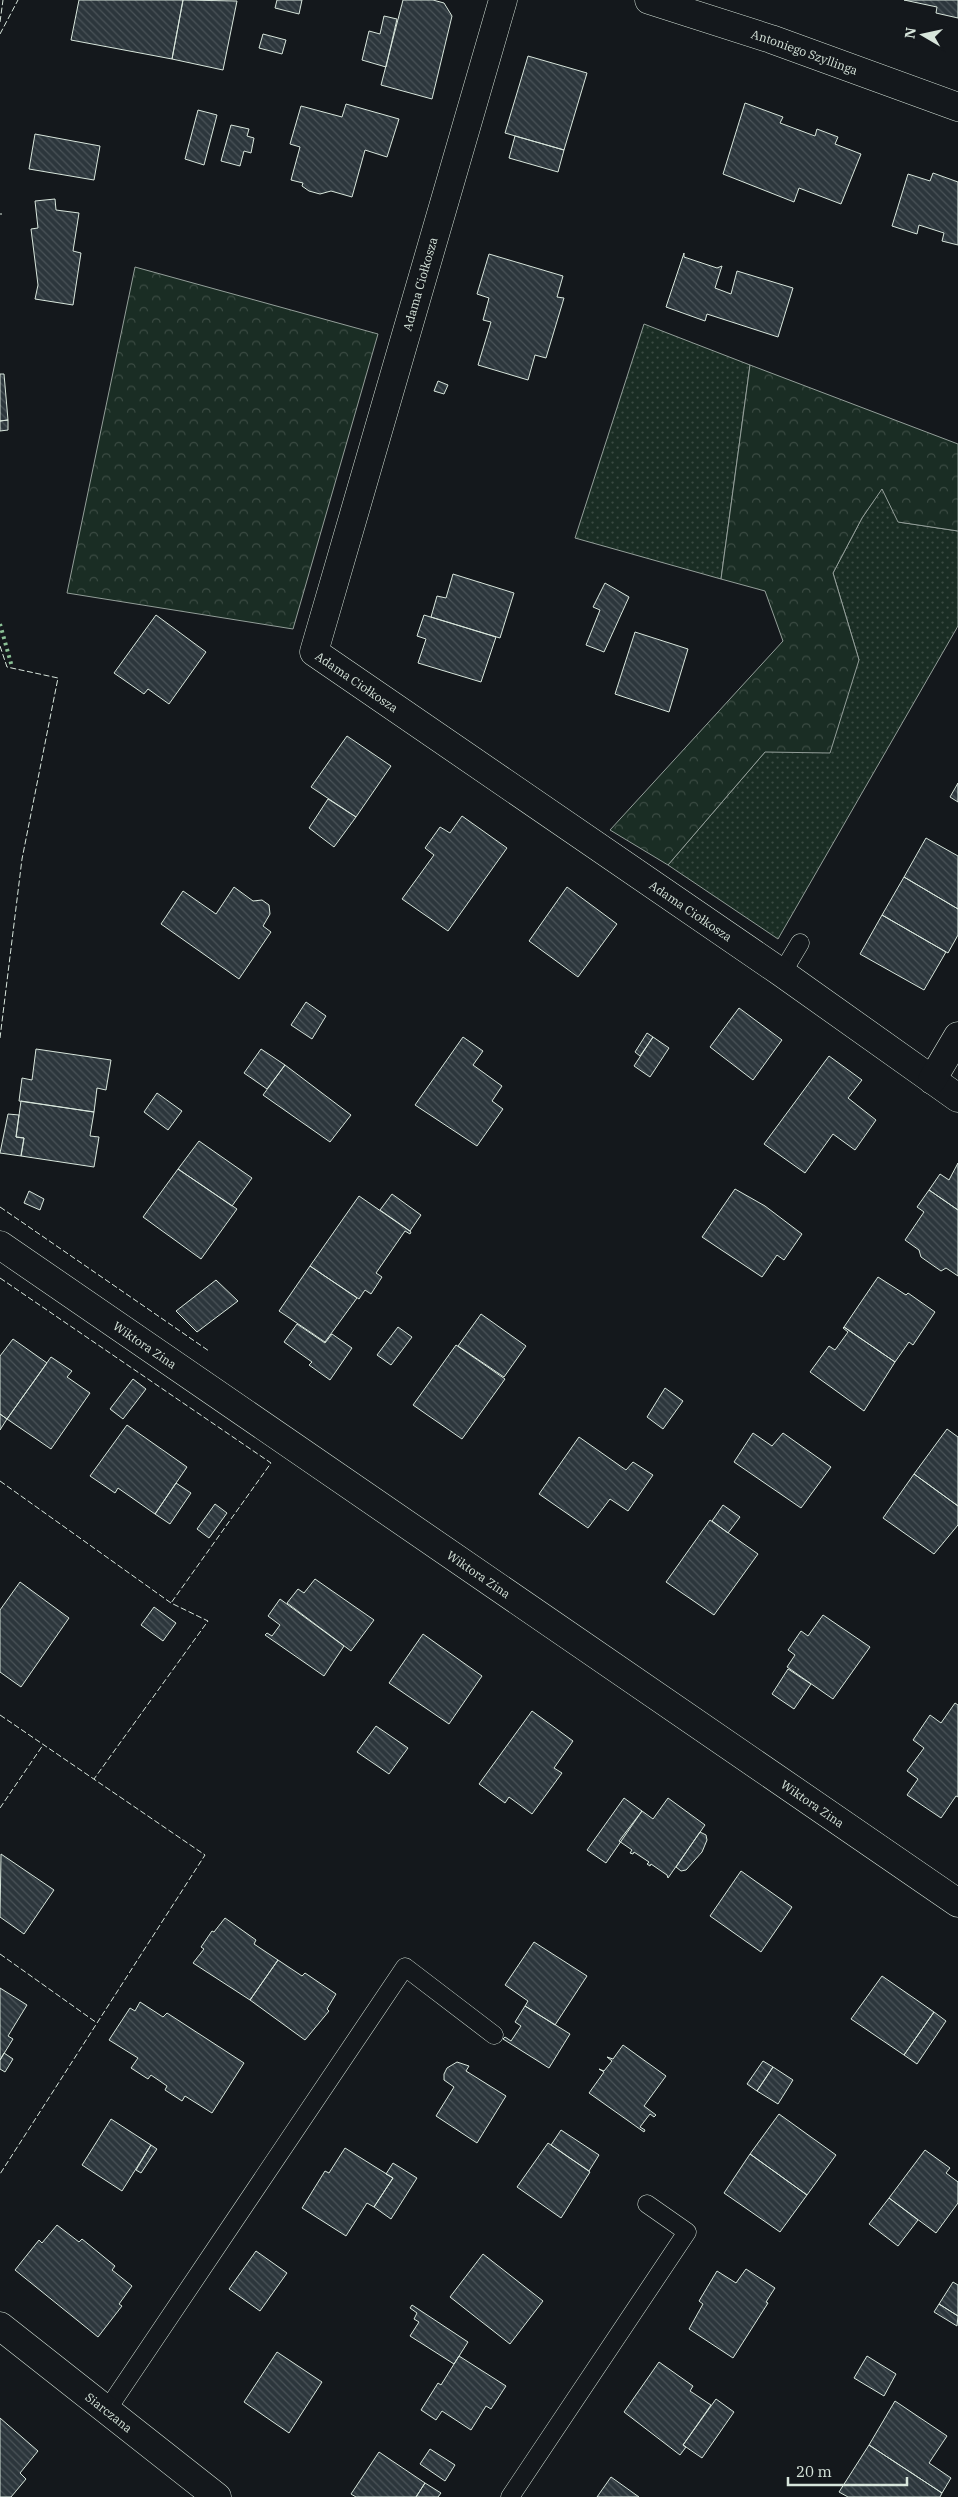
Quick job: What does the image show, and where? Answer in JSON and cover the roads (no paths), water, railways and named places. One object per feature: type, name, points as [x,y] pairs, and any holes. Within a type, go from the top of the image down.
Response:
[{"type":"street","name":"Adama Ciołkosza","points":[[503,0],[314,652],[782,973],[958,1098]]},
{"type":"street","name":"Antoniego Szyllinga","points":[[649,0],[771,39],[958,107]]},
{"type":"street","points":[[932,1080],[958,1036]]},
{"type":"street","name":"Wiktora Zina","points":[[0,1245],[958,1903]]},
{"type":"street","name":"Siarczana","points":[[0,2326],[217,2497]]},
{"type":"lane","points":[[782,973],[800,943]]},
{"type":"lane","points":[[107,2410],[405,1966],[494,2035]]},
{"type":"lane","points":[[510,2497],[687,2232],[647,2204]]}]
